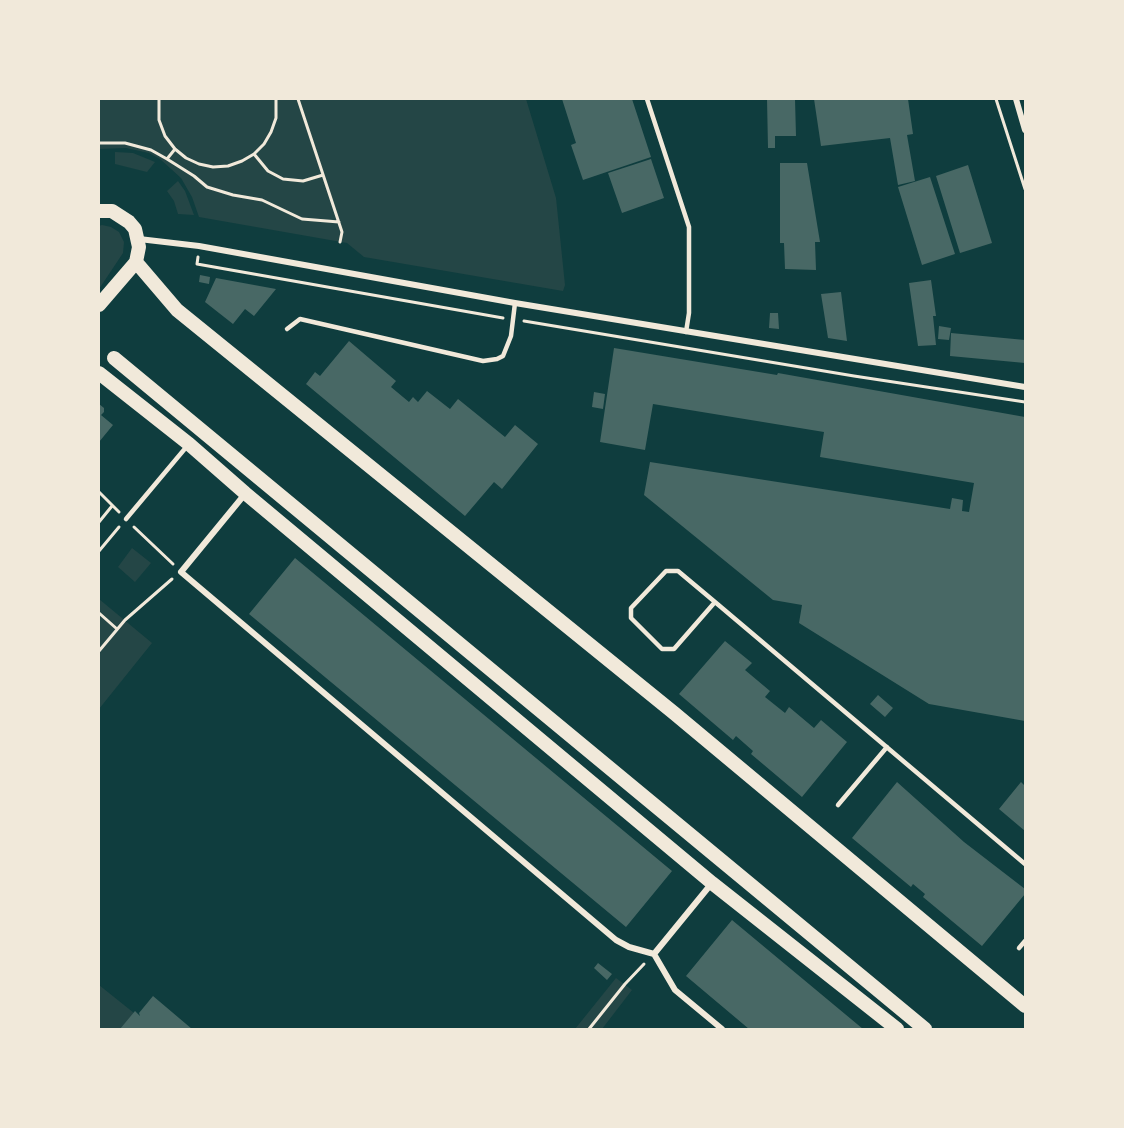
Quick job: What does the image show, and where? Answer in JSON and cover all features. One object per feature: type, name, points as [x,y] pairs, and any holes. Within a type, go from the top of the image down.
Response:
[{"type":"main road","points":[[99,212],[112,211],[121,215],[135,229],[139,254],[136,262],[99,305]]},
{"type":"main road","points":[[136,262],[177,310],[674,713],[1025,1006]]},
{"type":"main road","points":[[114,358],[925,1029]]},
{"type":"main road","points":[[99,373],[189,444],[712,883],[897,1029]]},
{"type":"street","points":[[1016,99],[1022,107],[1025,130]]},
{"type":"street","points":[[138,239],[199,246],[514,303],[1025,387]]},
{"type":"street","points":[[245,493],[180,572],[616,940],[629,947],[654,954],[675,990],[722,1029]]},
{"type":"street","points":[[654,954],[712,883]]},
{"type":"lane","points":[[647,99],[689,227],[689,313],[686,332]]},
{"type":"lane","points":[[287,329],[300,319],[483,360],[497,359],[503,356],[511,336],[514,303]]},
{"type":"lane","points":[[126,519],[189,444]]},
{"type":"lane","points":[[715,602],[674,649],[662,649],[631,618],[631,608],[666,571],[678,571],[715,602],[887,747],[1025,864]]},
{"type":"lane","points":[[838,805],[887,747]]},
{"type":"lane","points":[[1019,948],[1025,941]]},
{"type":"path","points":[[159,99],[159,120],[165,136],[175,150],[199,164],[213,167],[242,162],[264,144],[276,118],[276,99]]},
{"type":"path","points":[[298,99],[342,232],[340,242]]},
{"type":"path","points":[[996,99],[1025,189]]},
{"type":"path","points":[[99,143],[125,143],[151,150],[194,176],[207,187],[233,195],[262,200],[302,219],[339,222]]},
{"type":"path","points":[[167,159],[175,150]]},
{"type":"path","points":[[254,154],[268,171],[283,179],[303,181],[323,175]]},
{"type":"path","points":[[199,246],[197,264],[513,320],[1025,402]]},
{"type":"path","points":[[99,492],[180,572],[125,620],[99,651]]},
{"type":"path","points":[[99,522],[112,506]]},
{"type":"path","points":[[99,551],[126,519]]},
{"type":"path","points":[[99,613],[117,629]]},
{"type":"path","points":[[589,1029],[624,984],[654,954]]},
{"type":"shaded area","points":[[99,99],[526,99],[556,198],[565,285],[563,291],[364,257],[347,243],[199,217],[192,197],[181,178],[160,159],[149,153],[126,148],[99,149]]},
{"type":"shaded area","points":[[115,152],[133,153],[155,162],[147,172],[115,164]]},
{"type":"shaded area","points":[[178,181],[185,191],[194,215],[178,214],[174,201],[167,191]]},
{"type":"shaded area","points":[[102,225],[119,232],[124,242],[123,253],[99,289],[99,226]]},
{"type":"shaded area","points":[[132,548],[151,563],[135,582],[118,567]]},
{"type":"shaded area","points":[[99,599],[152,643],[99,709]]},
{"type":"shaded area","points":[[616,978],[632,990],[602,1029],[575,1029]]},
{"type":"shaded area","points":[[99,985],[154,1029],[99,1029]]},
{"type":"building","points":[[562,99],[632,99],[651,157],[583,180],[571,145],[576,143]]},
{"type":"building","points":[[767,99],[795,99],[796,136],[775,136],[775,148],[768,148]]},
{"type":"building","points":[[814,99],[908,99],[913,134],[907,135],[915,181],[898,185],[890,138],[821,146]]},
{"type":"building","points":[[651,159],[664,198],[622,213],[608,173]]},
{"type":"building","points":[[780,163],[807,163],[820,242],[815,242],[816,270],[785,269],[784,243],[780,243]]},
{"type":"building","points":[[968,165],[992,243],[960,253],[936,176]]},
{"type":"building","points":[[930,177],[955,254],[922,265],[898,187]]},
{"type":"building","points":[[200,275],[210,277],[209,284],[199,282]]},
{"type":"building","points":[[216,278],[276,289],[254,316],[245,309],[233,324],[205,302]]},
{"type":"building","points":[[931,280],[936,316],[933,316],[936,345],[918,346],[909,283]]},
{"type":"building","points":[[841,292],[847,341],[828,338],[821,294]]},
{"type":"building","points":[[770,313],[778,313],[779,329],[769,328]]},
{"type":"building","points":[[939,326],[951,328],[949,340],[938,339]]},
{"type":"building","points":[[951,333],[1025,340],[1025,363],[950,356]]},
{"type":"building","points":[[349,341],[396,381],[391,387],[409,402],[413,397],[418,402],[427,391],[450,409],[458,399],[505,437],[515,425],[538,444],[502,489],[494,482],[465,516],[306,384],[315,372],[320,376]]},
{"type":"building","points":[[614,348],[777,375],[778,373],[1025,417],[1025,721],[929,704],[799,623],[802,605],[773,600],[644,495],[650,462],[950,509],[952,498],[963,500],[962,511],[969,512],[974,483],[820,457],[824,432],[653,404],[645,450],[600,442]]},
{"type":"building","points":[[594,392],[605,394],[603,409],[592,407]]},
{"type":"building","points":[[99,404],[104,408],[101,415],[113,425],[99,442]]},
{"type":"building","points":[[295,558],[672,871],[626,927],[249,614]]},
{"type":"building","points":[[725,641],[752,663],[745,670],[770,691],[765,697],[785,713],[789,707],[814,728],[821,720],[847,742],[802,797],[751,754],[753,751],[736,736],[733,740],[679,694]]},
{"type":"building","points":[[878,695],[893,708],[885,717],[870,704]]},
{"type":"building","points":[[897,782],[964,842],[1025,889],[1025,894],[982,946],[923,897],[925,894],[913,884],[911,887],[852,838]]},
{"type":"building","points":[[1021,782],[1025,786],[1025,831],[999,809]]},
{"type":"building","points":[[732,920],[863,1029],[749,1029],[686,976]]},
{"type":"building","points":[[598,963],[612,974],[607,980],[594,968]]},
{"type":"building","points":[[153,996],[192,1029],[120,1029],[135,1011],[140,1016],[139,1013]]}]
